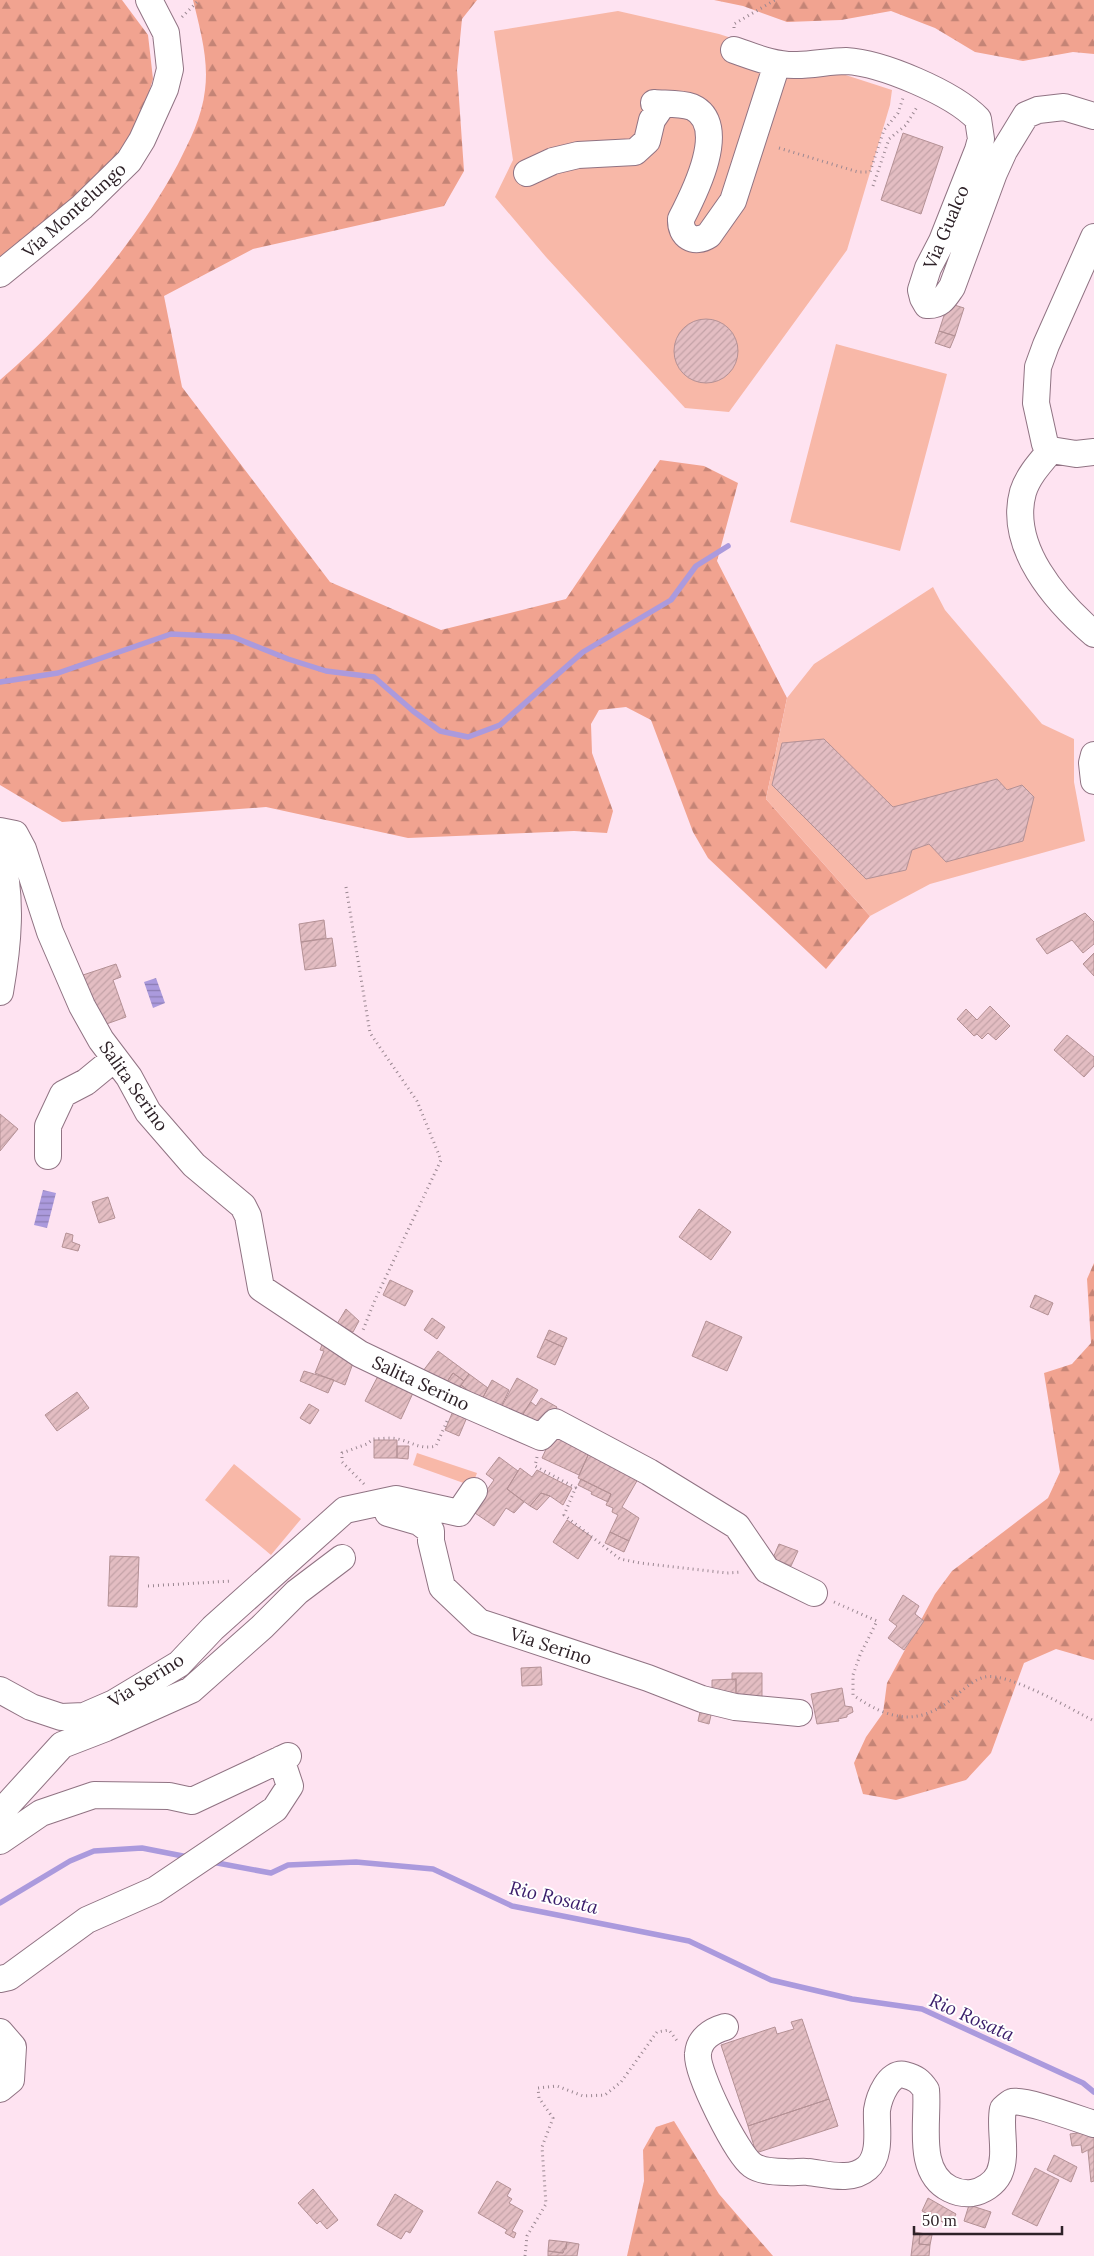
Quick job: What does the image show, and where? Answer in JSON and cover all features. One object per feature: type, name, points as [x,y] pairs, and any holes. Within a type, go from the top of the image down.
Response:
[{"type":"street","name":"Via Montelungo","points":[[0,274],[82,207],[129,161],[142,140],[165,89],[170,70],[166,33],[149,0]]},
{"type":"street","name":"Via Gualco","points":[[734,50],[776,64],[796,66],[847,61],[864,64],[916,82],[973,114],[978,119],[981,139],[942,242],[928,268],[921,290],[928,305],[935,306],[942,302],[952,287],[994,173],[1004,151],[1026,115],[1038,110],[1064,107],[1094,116]]},
{"type":"street","points":[[527,173],[553,161],[578,155],[634,152],[641,149],[647,142],[658,103],[692,107],[702,114],[708,131],[707,160],[681,218],[681,224],[684,234],[688,238],[699,240],[709,236],[733,201],[776,64]]},
{"type":"street","points":[[1094,236],[1058,316],[1038,367],[1036,403],[1045,444],[1051,450],[1076,454],[1094,452]]},
{"type":"street","points":[[1051,450],[1030,478],[1024,491],[1020,509],[1021,525],[1032,558],[1046,583],[1067,610],[1094,634]]},
{"type":"street","points":[[1094,755],[1092,763],[1094,781]]},
{"type":"street","name":"Salita Serino","points":[[0,831],[15,834],[23,849],[50,932],[82,1006],[114,1059],[129,1077],[148,1112],[194,1165],[243,1206],[248,1216],[260,1288],[355,1351],[456,1400],[541,1437]]},
{"type":"street","points":[[0,852],[6,874],[8,920],[6,957],[0,992]]},
{"type":"street","points":[[48,1156],[48,1126],[63,1094],[86,1082],[114,1059]]},
{"type":"street","points":[[541,1437],[555,1422],[649,1472],[738,1526],[767,1570],[814,1592]]},
{"type":"street","name":"Via Serino","points":[[0,1690],[31,1707],[61,1717],[84,1716],[114,1703],[179,1664],[213,1628],[345,1510],[396,1499],[459,1513],[474,1491]]},
{"type":"street","name":"Via Serino","points":[[372,1505],[419,1522],[431,1531],[431,1541],[442,1587],[479,1622],[648,1678],[702,1699],[735,1707],[799,1713]]},
{"type":"street","points":[[0,1813],[62,1745],[191,1690],[262,1627],[297,1592],[342,1558]]},
{"type":"street","points":[[278,1571],[297,1592]]},
{"type":"street","points":[[0,1842],[41,1813],[94,1795],[169,1796],[192,1802],[285,1758],[290,1786],[275,1809],[155,1890],[87,1920],[9,1977],[0,1979]]},
{"type":"street","points":[[725,2027],[714,2030],[707,2036],[700,2045],[698,2060],[716,2106],[741,2151],[753,2166],[768,2170],[851,2176],[869,2167],[875,2155],[878,2108],[887,2085],[894,2077],[901,2074],[915,2077],[926,2090],[925,2130],[928,2161],[933,2174],[939,2181],[954,2191],[972,2193],[992,2184],[996,2178],[1002,2161],[1001,2120],[1003,2109],[1012,2101],[1041,2106],[1051,2111],[1094,2124]]},
{"type":"street","points":[[0,2032],[13,2048],[11,2080],[0,2089]]},
{"type":"path","points":[[734,50],[738,40],[733,31],[734,24],[775,0]]},
{"type":"path","points":[[779,148],[858,172],[870,172],[884,130],[898,113],[916,82]]},
{"type":"path","points":[[873,186],[889,139],[911,120],[916,82]]},
{"type":"path","points":[[346,886],[370,1033],[417,1101],[441,1160],[375,1300],[355,1351]]},
{"type":"path","points":[[372,1505],[374,1492],[342,1462],[342,1453],[367,1444],[373,1439],[397,1439],[428,1448],[436,1446],[456,1400]]},
{"type":"path","points":[[541,1437],[535,1466],[577,1488],[564,1515],[620,1558],[640,1564],[727,1573],[767,1570]]},
{"type":"path","points":[[148,1586],[278,1571]]},
{"type":"path","points":[[814,1592],[877,1621],[860,1655],[853,1675],[853,1695],[870,1707],[902,1718],[922,1717],[939,1710],[966,1687],[985,1677],[1008,1678],[1094,1721]]},
{"type":"path","points":[[525,2256],[527,2236],[546,2204],[542,2147],[553,2118],[539,2098],[538,2088],[557,2086],[583,2096],[605,2095],[621,2082],[657,2032],[668,2030],[689,2055],[698,2060]]},
{"type":"green space","points":[[0,0],[122,0],[148,35],[153,79],[134,140],[89,189],[0,267]]},
{"type":"green space","points":[[193,0],[477,0],[462,19],[457,70],[464,171],[444,206],[253,249],[164,296],[182,387],[330,582],[441,630],[566,599],[660,460],[704,466],[738,483],[717,561],[787,698],[766,799],[870,916],[826,969],[708,858],[693,832],[651,720],[626,707],[599,710],[591,724],[592,753],[613,811],[607,833],[574,831],[408,838],[266,807],[62,822],[0,785],[0,380],[51,333],[99,280],[142,223],[178,164],[198,119],[205,90],[205,56]]},
{"type":"green space","points":[[714,0],[1094,0],[1094,54],[1073,52],[1023,61],[975,52],[935,28],[891,11],[841,20],[787,22],[743,6]]},
{"type":"green space","points":[[1094,1263],[1094,1660],[1056,1649],[1024,1663],[991,1753],[966,1780],[896,1800],[863,1794],[854,1763],[866,1737],[883,1713],[887,1683],[935,1594],[952,1571],[1048,1498],[1060,1472],[1044,1373],[1072,1364],[1091,1343],[1087,1279]]},
{"type":"green space","points":[[674,2121],[719,2194],[773,2256],[627,2256],[644,2181],[643,2150],[656,2127]]},
{"type":"shaded area","points":[[618,11],[719,34],[892,90],[890,105],[847,250],[729,412],[685,408],[546,257],[495,197],[513,160],[494,31]]},
{"type":"shaded area","points":[[836,344],[947,374],[900,551],[790,522]]},
{"type":"shaded area","points":[[933,587],[945,610],[1042,724],[1074,739],[1074,782],[1085,841],[930,884],[870,916],[766,799],[787,698],[814,664]]},
{"type":"shaded area","points":[[156,978],[165,1003],[153,1008],[144,982]]},
{"type":"shaded area","points":[[43,1190],[56,1193],[47,1228],[34,1225]]},
{"type":"shaded area","points":[[417,1453],[477,1473],[472,1486],[413,1465]]},
{"type":"shaded area","points":[[234,1464],[301,1519],[271,1555],[205,1500]]},
{"type":"building","points":[[903,133],[943,147],[921,214],[881,200]]},
{"type":"building","points":[[948,303],[964,308],[955,336],[939,331]]},
{"type":"building","points":[[706,319],[718,321],[729,328],[736,339],[738,351],[736,363],[729,374],[718,381],[706,383],[694,381],[683,374],[676,363],[674,351],[676,339],[683,328],[694,321]]},
{"type":"building","points":[[939,331],[955,336],[950,348],[935,343]]},
{"type":"building","points":[[824,739],[893,807],[997,779],[1007,790],[1022,785],[1034,797],[1023,841],[946,862],[929,844],[912,850],[906,870],[866,879],[772,785],[782,743]]},
{"type":"building","points":[[1085,913],[1094,922],[1094,944],[1083,953],[1072,940],[1047,954],[1036,939]]},
{"type":"building","points":[[324,920],[326,938],[301,942],[299,924]]},
{"type":"building","points":[[332,938],[336,966],[305,970],[301,942]]},
{"type":"building","points":[[1094,953],[1094,976],[1083,964]]},
{"type":"building","points":[[116,964],[121,977],[113,980],[126,1017],[98,1027],[80,976]]},
{"type":"building","points":[[990,1006],[1010,1026],[996,1040],[988,1033],[982,1039],[977,1034],[974,1036],[957,1019],[966,1009],[977,1020]]},
{"type":"building","points":[[1067,1035],[1094,1057],[1094,1066],[1084,1077],[1054,1050]]},
{"type":"building","points":[[0,1114],[18,1129],[0,1151]]},
{"type":"building","points":[[108,1197],[115,1218],[99,1223],[92,1202]]},
{"type":"building","points":[[699,1209],[731,1232],[711,1260],[679,1237]]},
{"type":"building","points":[[66,1233],[73,1235],[72,1242],[80,1245],[78,1251],[62,1247]]},
{"type":"building","points":[[390,1280],[413,1291],[405,1306],[383,1295]]},
{"type":"building","points":[[1035,1295],[1053,1303],[1048,1315],[1030,1307]]},
{"type":"building","points":[[346,1309],[359,1321],[353,1332],[337,1324]]},
{"type":"building","points":[[432,1318],[445,1327],[437,1339],[424,1330]]},
{"type":"building","points":[[706,1321],[742,1337],[727,1371],[692,1356]]},
{"type":"building","points":[[549,1330],[567,1338],[563,1347],[545,1339]]},
{"type":"building","points":[[545,1339],[563,1347],[555,1365],[537,1357]]},
{"type":"building","points":[[323,1342],[356,1355],[345,1385],[315,1373],[324,1351],[320,1350]]},
{"type":"building","points":[[438,1351],[469,1374],[464,1381],[453,1373],[444,1386],[423,1371]]},
{"type":"building","points":[[304,1371],[334,1380],[328,1393],[300,1381]]},
{"type":"building","points":[[453,1373],[464,1381],[455,1394],[444,1386]]},
{"type":"building","points":[[469,1374],[488,1388],[481,1401],[461,1385]]},
{"type":"building","points":[[378,1376],[413,1393],[401,1419],[365,1401]]},
{"type":"building","points":[[517,1378],[538,1390],[521,1417],[502,1406]]},
{"type":"building","points":[[492,1380],[509,1390],[498,1413],[475,1407],[472,1400],[466,1401],[455,1394],[461,1385],[481,1401]]},
{"type":"building","points":[[77,1392],[89,1408],[57,1431],[45,1415]]},
{"type":"building","points":[[541,1398],[557,1407],[544,1430],[521,1417],[531,1402],[536,1406]]},
{"type":"building","points":[[309,1404],[319,1410],[310,1424],[300,1418]]},
{"type":"building","points":[[456,1404],[470,1410],[459,1436],[445,1430]]},
{"type":"building","points":[[556,1427],[593,1444],[579,1475],[542,1458]]},
{"type":"building","points":[[374,1440],[397,1440],[397,1458],[374,1458]]},
{"type":"building","points":[[593,1444],[642,1472],[622,1507],[639,1518],[629,1541],[610,1532],[618,1515],[612,1512],[613,1508],[606,1505],[611,1494],[578,1478]]},
{"type":"building","points":[[397,1446],[409,1446],[408,1459],[397,1458]]},
{"type":"building","points":[[499,1457],[518,1471],[507,1489],[524,1502],[514,1513],[506,1508],[494,1526],[472,1511],[494,1480],[486,1474]]},
{"type":"building","points":[[520,1468],[532,1477],[537,1470],[572,1488],[563,1505],[550,1496],[541,1493],[530,1506],[507,1489]]},
{"type":"building","points":[[581,1479],[611,1494],[608,1502],[578,1485]]},
{"type":"building","points":[[541,1493],[550,1496],[537,1510],[530,1506]]},
{"type":"building","points":[[567,1520],[592,1537],[578,1559],[553,1542]]},
{"type":"building","points":[[610,1532],[629,1541],[624,1552],[605,1543]]},
{"type":"building","points":[[779,1544],[798,1551],[791,1566],[773,1558]]},
{"type":"building","points":[[110,1556],[139,1557],[137,1607],[108,1606]]},
{"type":"building","points":[[903,1595],[919,1606],[915,1614],[924,1621],[904,1650],[888,1638],[897,1626],[889,1620]]},
{"type":"building","points":[[541,1667],[542,1685],[522,1686],[521,1668]]},
{"type":"building","points":[[732,1673],[762,1673],[762,1699],[736,1699],[736,1679],[732,1680]]},
{"type":"building","points":[[736,1679],[736,1699],[712,1698],[712,1680]]},
{"type":"building","points":[[842,1688],[845,1706],[852,1707],[853,1712],[847,1715],[847,1717],[838,1719],[839,1721],[817,1724],[811,1694]]},
{"type":"building","points":[[702,1703],[713,1706],[709,1724],[698,1721]]},
{"type":"building","points":[[802,2019],[829,2099],[748,2126],[721,2045],[775,2027],[777,2034],[794,2029],[791,2022]]},
{"type":"building","points":[[829,2099],[838,2126],[756,2153],[748,2126]]},
{"type":"building","points":[[1084,2132],[1094,2137],[1094,2147],[1082,2153],[1081,2145],[1072,2146],[1070,2134]]},
{"type":"building","points":[[1094,2147],[1094,2181],[1091,2182],[1088,2151]]},
{"type":"building","points":[[1054,2155],[1077,2167],[1071,2182],[1047,2170]]},
{"type":"building","points":[[1035,2168],[1059,2180],[1037,2226],[1012,2214]]},
{"type":"building","points":[[497,2181],[511,2189],[507,2196],[512,2199],[509,2203],[523,2211],[512,2231],[516,2233],[514,2238],[505,2233],[507,2230],[478,2213]]},
{"type":"building","points":[[313,2189],[338,2220],[327,2229],[320,2221],[317,2224],[298,2203]]},
{"type":"building","points":[[395,2194],[423,2211],[410,2233],[406,2231],[401,2239],[377,2225]]},
{"type":"building","points":[[928,2198],[956,2214],[950,2226],[922,2211]]},
{"type":"building","points":[[969,2205],[991,2212],[985,2228],[964,2221]]},
{"type":"building","points":[[914,2232],[920,2233],[919,2244],[930,2245],[929,2256],[911,2256]]},
{"type":"building","points":[[920,2233],[932,2235],[930,2245],[919,2244]]},
{"type":"building","points":[[549,2240],[567,2242],[566,2249],[563,2249],[563,2253],[548,2251]]},
{"type":"building","points":[[567,2242],[579,2244],[577,2256],[548,2256],[548,2251],[563,2253]]},
{"type":"waterway","points":[[0,682],[58,673],[171,634],[233,637],[288,659],[326,671],[374,677],[413,711],[440,731],[468,737],[500,725],[583,652],[671,600],[696,566],[728,546]]},
{"type":"waterway","name":"Rio Rosata","points":[[0,1903],[70,1861],[94,1851],[142,1848],[188,1857]]},
{"type":"waterway","name":"Rio Rosata","points":[[212,1862],[271,1873],[288,1865],[356,1862],[433,1869],[512,1906],[689,1941],[771,1980],[852,1999],[922,2009],[1083,2083],[1094,2092]]}]
